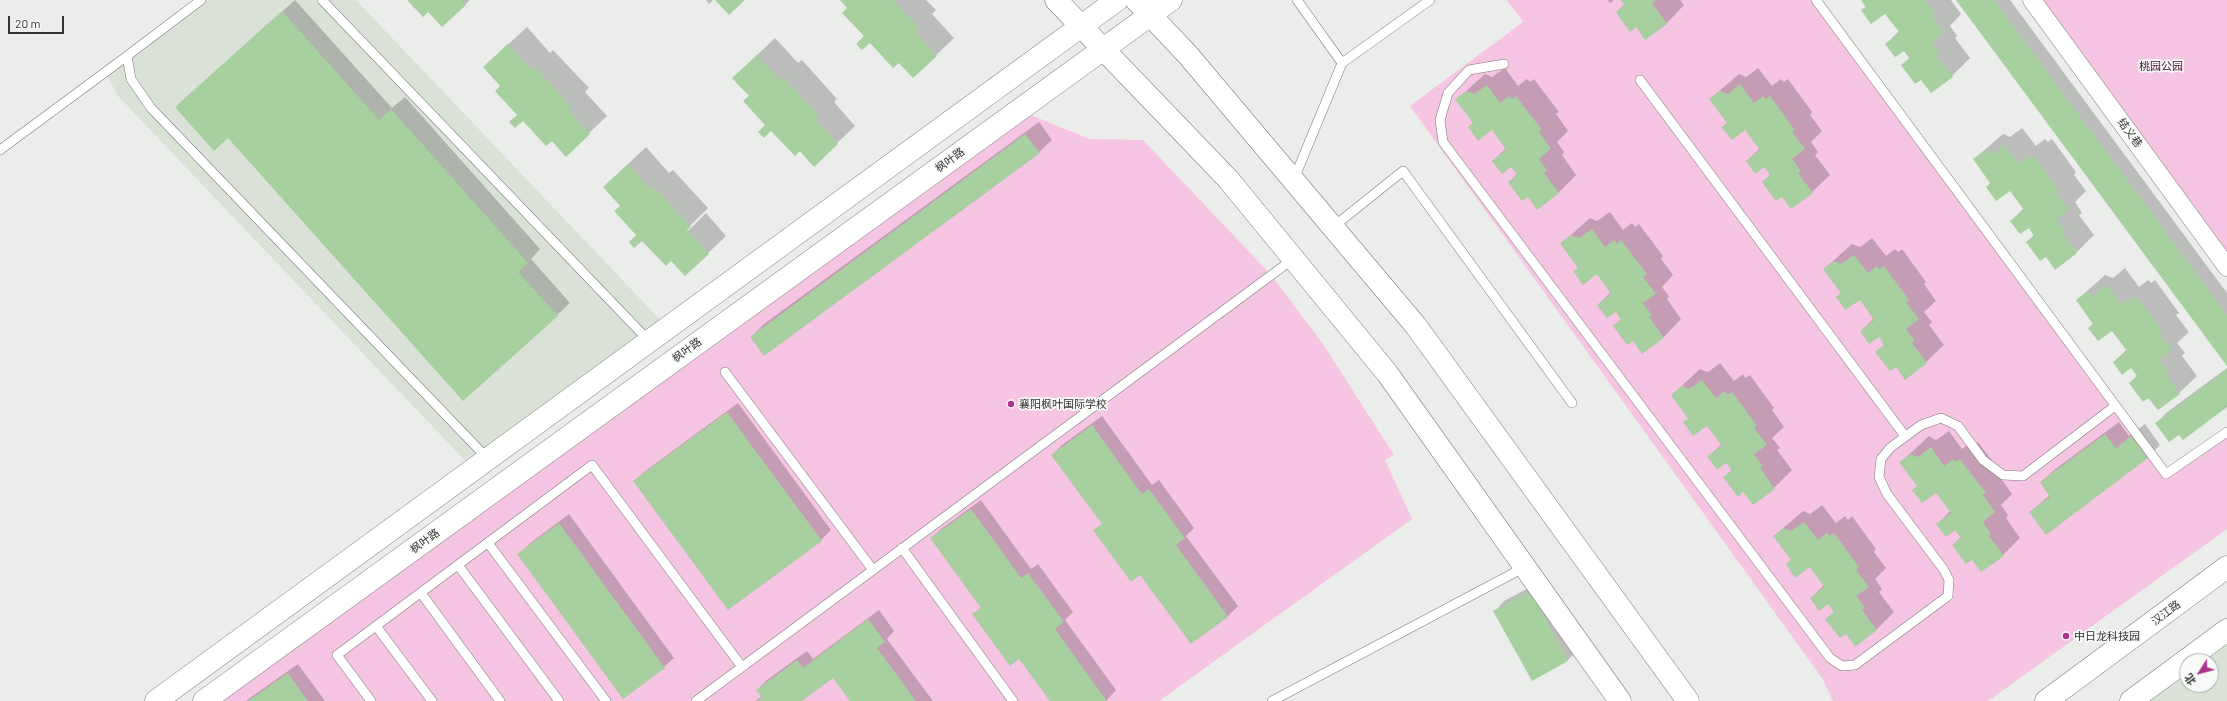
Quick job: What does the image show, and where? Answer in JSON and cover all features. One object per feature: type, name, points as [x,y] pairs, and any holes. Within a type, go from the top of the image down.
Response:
[{"type":"street","points":[[1056,0],[1228,179],[1387,373],[1620,701]]},
{"type":"street","points":[[156,701],[1117,0]]},
{"type":"street","name":"枫叶路","points":[[204,701],[1103,49],[1143,8],[1171,0]]},
{"type":"street","name":"结义巷","points":[[2032,0],[2227,267]]},
{"type":"street","points":[[1143,8],[1188,55],[1416,326],[1688,701]]},
{"type":"street","name":"汉江路","points":[[2046,701],[2227,567]]},
{"type":"street","points":[[2131,701],[2227,630]]},
{"type":"lane","points":[[0,150],[128,56],[201,0]]},
{"type":"lane","points":[[322,0],[649,341]]},
{"type":"lane","points":[[1297,0],[1342,63]]},
{"type":"lane","points":[[1293,180],[1342,63],[1430,0]]},
{"type":"lane","points":[[1816,0],[2166,474],[2227,432]]},
{"type":"lane","points":[[128,56],[131,79],[151,108],[488,459]]},
{"type":"lane","points":[[1504,64],[1469,70],[1448,93],[1440,120],[1443,142],[1830,658],[1842,666],[1855,665],[1948,596],[1949,580],[1944,570],[1887,494],[1879,477],[1881,459],[1890,448],[1921,425],[1941,418],[1958,426],[1983,460],[2003,474],[2023,476],[2115,406]]},
{"type":"lane","points":[[1640,80],[1905,436]]},
{"type":"lane","points":[[1333,227],[1403,171],[1572,403]]},
{"type":"lane","points":[[696,701],[1293,259]]},
{"type":"lane","points":[[725,372],[873,570]]},
{"type":"lane","points":[[371,701],[337,655],[592,465],[742,667]]},
{"type":"lane","points":[[488,543],[606,701]]},
{"type":"lane","points":[[902,548],[1013,701]]},
{"type":"lane","points":[[458,565],[559,701]]},
{"type":"lane","points":[[1272,701],[1525,567]]},
{"type":"lane","points":[[421,593],[500,701]]},
{"type":"lane","points":[[376,626],[432,701]]},
{"type":"shaded area","points":[[199,0],[356,0],[668,328],[473,469],[118,96],[105,72]]},
{"type":"shaded area","points":[[2227,630],[2227,701],[2131,701],[2179,666],[2179,693],[2219,693],[2219,653],[2196,653]]},
{"type":"green space","points":[[1507,0],[1816,0],[2165,474],[2227,432],[2227,529],[1988,701],[1833,701],[1822,678],[1410,106],[1523,22]]},
{"type":"green space","name":"桃园公园","points":[[2032,0],[2227,0],[2227,267]]},
{"type":"green space","name":"襄阳枫叶国际学校","points":[[1014,113],[1033,116],[1090,139],[1143,140],[1271,275],[1323,344],[1394,455],[1385,460],[1412,519],[1159,701],[204,701]]},
{"type":"building","points":[[407,0],[462,0],[466,5],[442,27],[428,12],[423,17]]},
{"type":"building","points":[[715,0],[745,0],[729,15]]},
{"type":"building","points":[[840,0],[893,0],[919,28],[915,32],[937,56],[913,78],[899,63],[893,68],[870,43],[862,50],[856,44],[864,36],[842,13],[847,8]]},
{"type":"building","points":[[1620,0],[1656,0],[1652,3],[1667,24],[1645,40],[1636,27],[1630,32],[1616,12],[1625,5]]},
{"type":"building","points":[[1861,0],[1924,0],[1935,14],[1932,16],[1944,33],[1932,42],[1940,54],[1937,56],[1953,77],[1931,93],[1921,80],[1915,84],[1901,65],[1910,59],[1904,51],[1895,57],[1885,44],[1900,33],[1885,14],[1871,24],[1861,10],[1866,7]]},
{"type":"building","points":[[1956,0],[1994,0],[2227,315],[2227,366]]},
{"type":"building","points":[[282,11],[379,120],[391,109],[528,263],[518,272],[558,316],[463,401],[228,138],[214,151],[175,107]]},
{"type":"building","points":[[508,44],[532,70],[535,67],[572,107],[568,110],[590,134],[566,157],[552,141],[546,146],[523,121],[515,128],[509,122],[517,115],[495,91],[500,86],[483,67]]},
{"type":"building","points":[[757,55],[780,80],[783,77],[820,117],[816,120],[838,144],[814,167],[800,151],[795,156],[771,131],[764,138],[758,132],[765,125],[743,101],[749,96],[732,78]]},
{"type":"building","points":[[1740,84],[1754,103],[1763,96],[1766,99],[1770,96],[1795,130],[1792,132],[1805,149],[1792,159],[1801,171],[1798,173],[1813,193],[1791,209],[1782,197],[1776,201],[1762,182],[1770,175],[1764,167],[1755,174],[1746,161],[1760,150],[1745,130],[1732,140],[1721,127],[1727,123],[1709,99],[1720,91],[1728,94]]},
{"type":"building","points":[[1487,85],[1500,103],[1509,96],[1512,99],[1516,96],[1542,130],[1539,132],[1551,149],[1539,159],[1547,170],[1544,173],[1559,193],[1537,210],[1528,197],[1522,201],[1508,182],[1517,175],[1511,167],[1502,174],[1492,161],[1506,150],[1492,130],[1478,141],[1468,127],[1473,123],[1455,99],[1466,91],[1474,94]]},
{"type":"building","points":[[1025,134],[1040,153],[764,356],[750,337]]},
{"type":"building","points":[[2004,145],[2018,163],[2027,156],[2030,159],[2034,156],[2059,191],[2056,193],[2069,210],[2056,219],[2065,231],[2062,233],[2077,253],[2055,270],[2046,257],[2040,261],[2026,242],[2034,236],[2029,228],[2020,234],[2010,221],[2024,210],[2010,191],[1996,201],[1986,187],[1990,183],[1973,159],[1984,151],[1992,154]]},
{"type":"building","points":[[628,164],[651,190],[654,187],[691,227],[687,230],[709,254],[685,276],[671,261],[666,266],[642,241],[634,248],[629,242],[636,235],[614,211],[620,206],[603,187]]},
{"type":"building","points":[[1592,229],[1605,247],[1614,240],[1617,244],[1621,240],[1647,274],[1643,277],[1656,294],[1643,303],[1652,315],[1649,317],[1664,338],[1642,354],[1633,341],[1627,345],[1613,326],[1621,320],[1616,312],[1607,318],[1597,305],[1611,294],[1597,274],[1583,285],[1573,271],[1578,268],[1560,243],[1571,235],[1579,238]]},
{"type":"building","points":[[1854,255],[1868,273],[1877,266],[1879,269],[1884,266],[1909,300],[1906,302],[1919,319],[1906,329],[1915,341],[1912,343],[1927,363],[1905,380],[1896,367],[1890,371],[1875,352],[1884,345],[1879,337],[1869,344],[1860,331],[1874,320],[1860,300],[1845,310],[1836,297],[1841,293],[1823,269],[1834,261],[1841,264]]},
{"type":"building","points":[[2107,285],[2121,304],[2130,297],[2132,300],[2137,297],[2162,331],[2159,333],[2172,350],[2159,360],[2168,371],[2165,374],[2180,394],[2158,410],[2148,398],[2143,402],[2129,383],[2137,376],[2131,368],[2122,375],[2113,362],[2127,351],[2112,331],[2098,341],[2088,328],[2093,324],[2076,300],[2087,292],[2094,295]]},
{"type":"building","points":[[2227,370],[2227,407],[2183,440],[2179,435],[2169,442],[2155,423]]},
{"type":"building","points":[[1702,380],[1716,398],[1725,391],[1727,395],[1732,392],[1757,426],[1754,428],[1767,445],[1754,454],[1763,466],[1760,468],[1775,489],[1753,505],[1743,492],[1738,497],[1723,477],[1732,471],[1726,463],[1717,470],[1707,456],[1722,446],[1707,426],[1693,436],[1683,422],[1688,419],[1671,395],[1682,386],[1689,389]]},
{"type":"building","points":[[727,412],[822,541],[728,610],[633,481]]},
{"type":"building","points":[[1092,425],[1142,494],[1149,489],[1185,538],[1176,545],[1228,617],[1191,644],[1140,575],[1131,582],[1093,530],[1102,524],[1051,455]]},
{"type":"building","points":[[2105,434],[2116,448],[2131,436],[2148,458],[2046,535],[2029,512],[2050,497],[2040,482]]},
{"type":"building","points":[[1931,447],[1944,466],[1953,459],[1956,462],[1960,459],[1986,493],[1983,495],[1995,512],[1983,522],[1991,534],[1989,536],[2004,556],[1981,572],[1972,560],[1966,564],[1952,545],[1961,538],[1955,530],[1946,537],[1936,524],[1951,513],[1936,493],[1922,503],[1912,490],[1917,486],[1899,462],[1911,454],[1918,457]]},
{"type":"building","points":[[971,509],[1021,578],[1028,573],[1064,622],[1055,629],[1107,701],[1050,701],[1019,659],[1010,666],[972,614],[981,608],[930,538]]},
{"type":"building","points":[[1804,522],[1818,540],[1827,533],[1830,536],[1834,533],[1859,567],[1856,570],[1869,587],[1856,596],[1865,608],[1862,610],[1877,630],[1855,647],[1846,634],[1840,638],[1825,619],[1834,612],[1828,604],[1819,611],[1810,598],[1824,587],[1810,567],[1795,578],[1786,564],[1791,560],[1773,536],[1784,528],[1791,531]]},
{"type":"building","points":[[559,523],[665,668],[623,699],[517,554]]},
{"type":"building","points":[[1530,591],[1568,661],[1532,681],[1493,611]]},
{"type":"building","points":[[868,619],[885,642],[877,648],[916,701],[850,701],[833,678],[802,701],[757,701],[762,697],[756,690],[797,660],[803,668]]},
{"type":"building","points":[[288,673],[308,701],[248,701]]},
{"type":"place","name":"襄阳枫叶国际学校","points":[[1011,404]]},
{"type":"place","name":"中日龙科技园","points":[[2066,636]]}]
